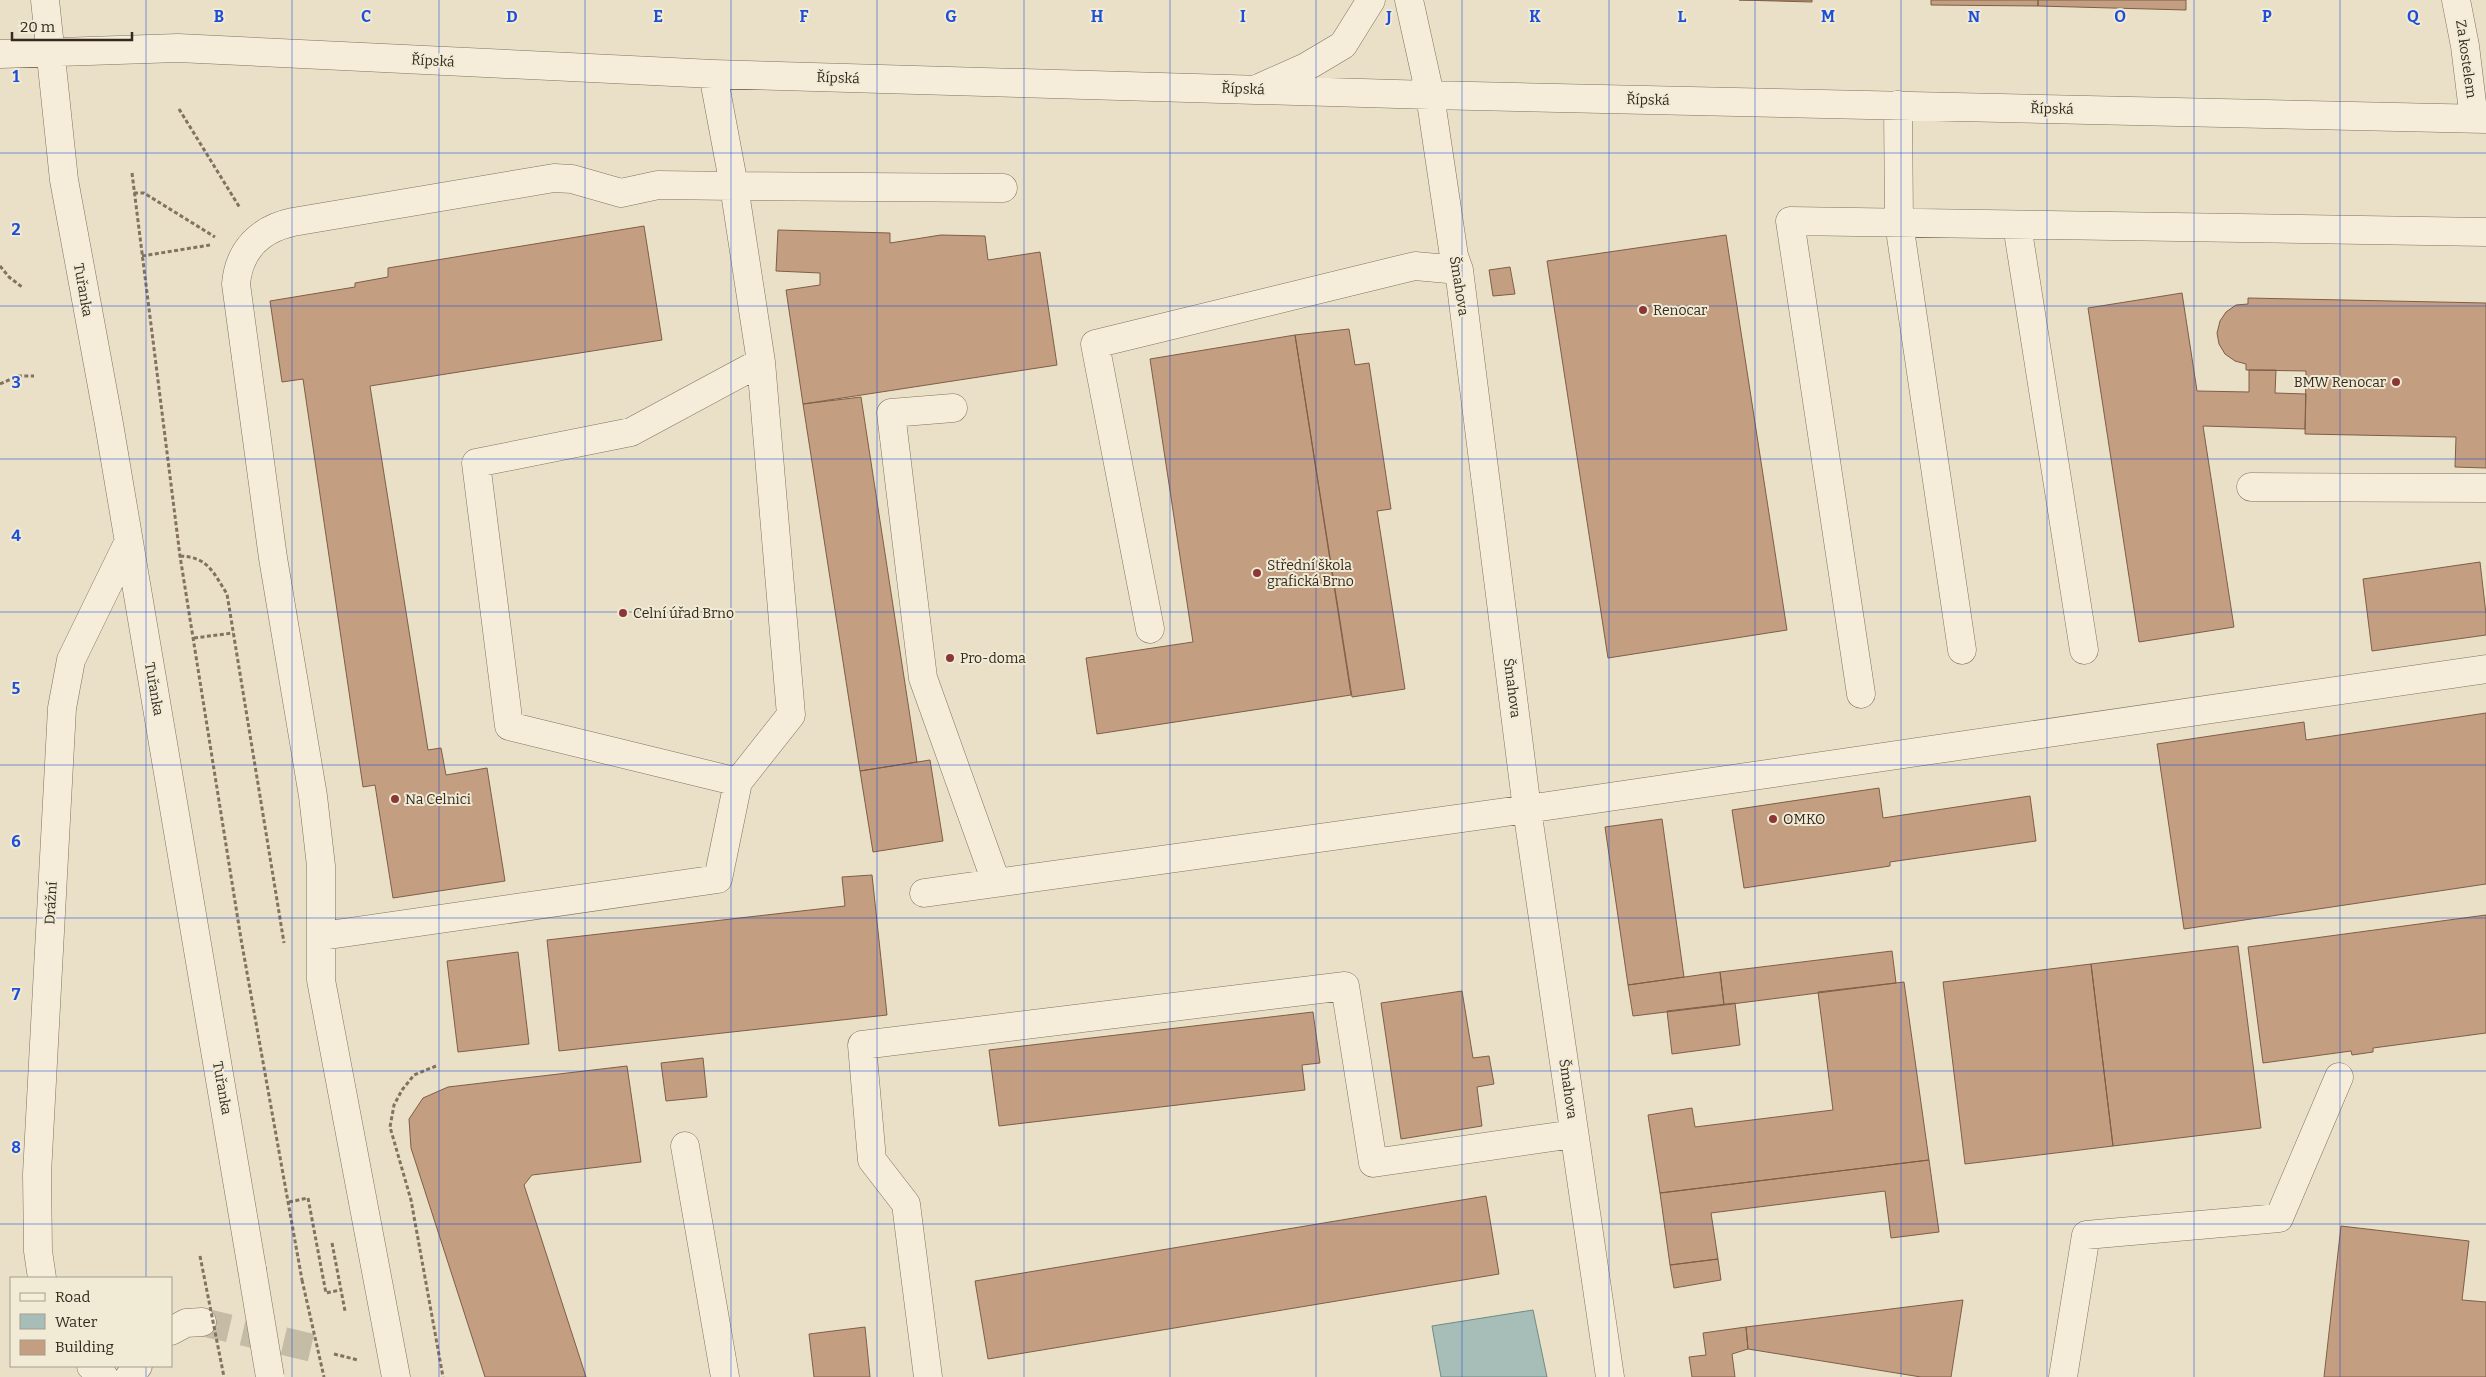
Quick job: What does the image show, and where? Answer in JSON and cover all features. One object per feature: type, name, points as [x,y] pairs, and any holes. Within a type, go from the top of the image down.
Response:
[{"type":"street","name":"Tuřanka","points":[[45,0],[64,180],[128,543],[270,1377]]},
{"type":"street","points":[[1256,90],[1306,67],[1343,46],[1372,0]]},
{"type":"street","name":"Šmahova","points":[[1409,0],[1430,94],[1454,256],[1459,270],[1527,809],[1610,1377]]},
{"type":"street","name":"Za kostelem","points":[[2456,0],[2480,119]]},
{"type":"street","name":"Řípská","points":[[0,54],[178,48],[713,74],[1256,90],[2480,119]]},
{"type":"street","points":[[322,936],[718,879],[738,782],[791,715],[761,362],[734,186],[713,74]]},
{"type":"street","points":[[1898,105],[1899,223],[1962,650]]},
{"type":"street","points":[[396,1377],[321,980],[321,866],[313,796],[273,558],[236,284],[237,272],[243,255],[260,235],[279,225],[554,178],[572,179],[621,193],[658,185],[1003,188]]},
{"type":"street","points":[[1861,694],[1790,221],[2486,232]]},
{"type":"street","points":[[2017,224],[2084,650]]},
{"type":"street","points":[[1150,629],[1095,344],[1415,266],[1459,270]]},
{"type":"street","points":[[738,782],[509,726],[476,463],[631,432],[761,362]]},
{"type":"street","points":[[953,408],[891,413],[923,678],[996,882]]},
{"type":"street","points":[[2251,487],[2486,488]]},
{"type":"street","name":"Drážní","points":[[42,1277],[38,1250],[37,1174],[62,708],[71,660],[128,543]]},
{"type":"street","points":[[924,892],[1527,809],[2486,669]]},
{"type":"street","points":[[928,1377],[906,1204],[872,1160],[862,1045],[1345,986],[1373,1163],[1574,1134]]},
{"type":"street","points":[[2063,1377],[2086,1235],[2279,1218],[2340,1077]]},
{"type":"street","points":[[685,1146],[725,1377]]},
{"type":"street","points":[[172,1330],[186,1323],[202,1322]]},
{"type":"street","points":[[92,1367],[104,1377]]},
{"type":"street","points":[[129,1377],[137,1367]]},
{"type":"path","points":[[179,109],[242,212]]},
{"type":"path","points":[[132,173],[180,556],[241,939],[302,1280],[324,1377]]},
{"type":"path","points":[[134,193],[144,193],[220,241],[206,246],[142,256]]},
{"type":"path","points":[[0,266],[9,277],[22,286]]},
{"type":"path","points":[[0,384],[18,376],[34,376]]},
{"type":"path","points":[[194,638],[233,632]]},
{"type":"path","points":[[436,1066],[414,1075],[402,1090],[394,1105],[390,1127],[411,1200],[443,1377]]},
{"type":"path","points":[[289,1202],[308,1198],[326,1293],[340,1290]]},
{"type":"path","points":[[200,1256],[224,1377]]},
{"type":"path","points":[[334,1354],[358,1360]]},
{"type":"water","points":[[1533,1310],[1547,1377],[1441,1377],[1432,1326]]},
{"type":"building","points":[[1739,0],[1812,0],[1812,2]]},
{"type":"building","points":[[1931,0],[2038,0],[2038,6],[1931,5]]},
{"type":"building","points":[[2038,0],[2186,0],[2186,10],[2038,6]]},
{"type":"building","points":[[644,226],[662,340],[370,386],[428,750],[441,748],[446,775],[487,768],[505,881],[393,898],[375,785],[363,787],[303,379],[282,382],[270,301],[355,287],[355,283],[388,277],[388,268]]},
{"type":"building","points":[[778,230],[890,233],[890,243],[941,235],[985,236],[988,260],[1040,252],[1057,365],[803,404],[786,290],[820,285],[820,273],[776,271]]},
{"type":"building","points":[[1726,235],[1787,630],[1608,658],[1547,261]]},
{"type":"building","points":[[1510,267],[1515,294],[1493,296],[1489,270]]},
{"type":"building","points":[[2182,293],[2197,391],[2249,392],[2249,370],[2276,370],[2275,393],[2306,394],[2305,429],[2203,426],[2234,627],[2139,642],[2088,308]]},
{"type":"building","name":"BMW Renocar","points":[[2248,298],[2486,303],[2486,468],[2455,467],[2456,437],[2305,434],[2306,371],[2246,370],[2246,364],[2235,361],[2225,354],[2219,344],[2217,333],[2220,321],[2226,312],[2236,305],[2248,304]]},
{"type":"building","points":[[1349,329],[1355,365],[1369,363],[1391,509],[1377,511],[1405,689],[1352,697],[1295,335]]},
{"type":"building","points":[[1295,335],[1351,695],[1097,734],[1086,658],[1193,642],[1150,359]]},
{"type":"building","points":[[861,397],[917,762],[860,771],[803,404]]},
{"type":"building","points":[[2480,562],[2486,614],[2486,635],[2372,651],[2363,579]]},
{"type":"building","points":[[2486,713],[2486,884],[2184,929],[2157,744],[2304,722],[2306,740]]},
{"type":"building","points":[[930,760],[943,841],[873,852],[860,771]]},
{"type":"building","points":[[1879,788],[1883,818],[2030,796],[2036,841],[1890,862],[1890,866],[1744,888],[1732,810]]},
{"type":"building","points":[[1662,819],[1684,977],[1628,985],[1605,827]]},
{"type":"building","points":[[872,875],[887,1015],[559,1051],[547,940],[845,906],[842,877]]},
{"type":"building","points":[[2486,915],[2486,1033],[2373,1048],[2373,1052],[2352,1055],[2351,1051],[2263,1063],[2248,947]]},
{"type":"building","points":[[2238,946],[2261,1128],[2113,1146],[2091,964]]},
{"type":"building","points":[[1892,951],[1896,983],[1724,1005],[1720,972]]},
{"type":"building","points":[[518,952],[529,1044],[458,1052],[447,961]]},
{"type":"building","points":[[2091,964],[2113,1146],[1965,1164],[1943,982]]},
{"type":"building","points":[[1720,972],[1724,1005],[1633,1016],[1628,985]]},
{"type":"building","points":[[1904,982],[1929,1160],[1660,1193],[1648,1115],[1692,1108],[1695,1127],[1833,1110],[1818,992]]},
{"type":"building","points":[[1462,991],[1473,1058],[1489,1056],[1494,1084],[1477,1087],[1482,1126],[1401,1139],[1381,1003]]},
{"type":"building","points":[[1735,1003],[1740,1045],[1672,1054],[1667,1011]]},
{"type":"building","points":[[1313,1012],[1320,1063],[1302,1065],[1305,1090],[999,1126],[989,1050]]},
{"type":"building","points":[[703,1058],[707,1097],[666,1101],[661,1063]]},
{"type":"building","points":[[627,1066],[641,1162],[532,1175],[524,1185],[586,1377],[485,1377],[411,1148],[409,1119],[423,1098],[448,1087]]},
{"type":"building","points":[[1929,1160],[1939,1232],[1891,1238],[1885,1191],[1711,1213],[1718,1259],[1670,1265],[1660,1193]]},
{"type":"building","points":[[1486,1196],[1499,1274],[988,1359],[975,1281]]},
{"type":"building","points":[[2341,1226],[2469,1241],[2462,1300],[2486,1302],[2486,1377],[2324,1377]]},
{"type":"building","points":[[1718,1259],[1721,1280],[1674,1288],[1670,1265]]},
{"type":"building","points":[[1963,1300],[1951,1377],[1921,1377],[1748,1349],[1746,1327]]},
{"type":"building","points":[[865,1327],[870,1377],[814,1377],[809,1334]]},
{"type":"building","points":[[1746,1327],[1748,1349],[1732,1354],[1735,1377],[1692,1377],[1689,1357],[1706,1355],[1703,1333]]},
{"type":"tunnel","points":[[202,1322],[313,1348]]},
{"type":"place","name":"Renocar","points":[[1643,310]]},
{"type":"place","name":"BMW Renocar","points":[[2396,382]]},
{"type":"place","name":"Střední škola grafická Brno","points":[[1257,573]]},
{"type":"place","name":"Celní úřad Brno","points":[[623,613]]},
{"type":"place","name":"Pro-doma","points":[[950,658]]},
{"type":"place","name":"Na Celnici","points":[[395,799]]},
{"type":"place","name":"OMKO","points":[[1773,819]]}]
